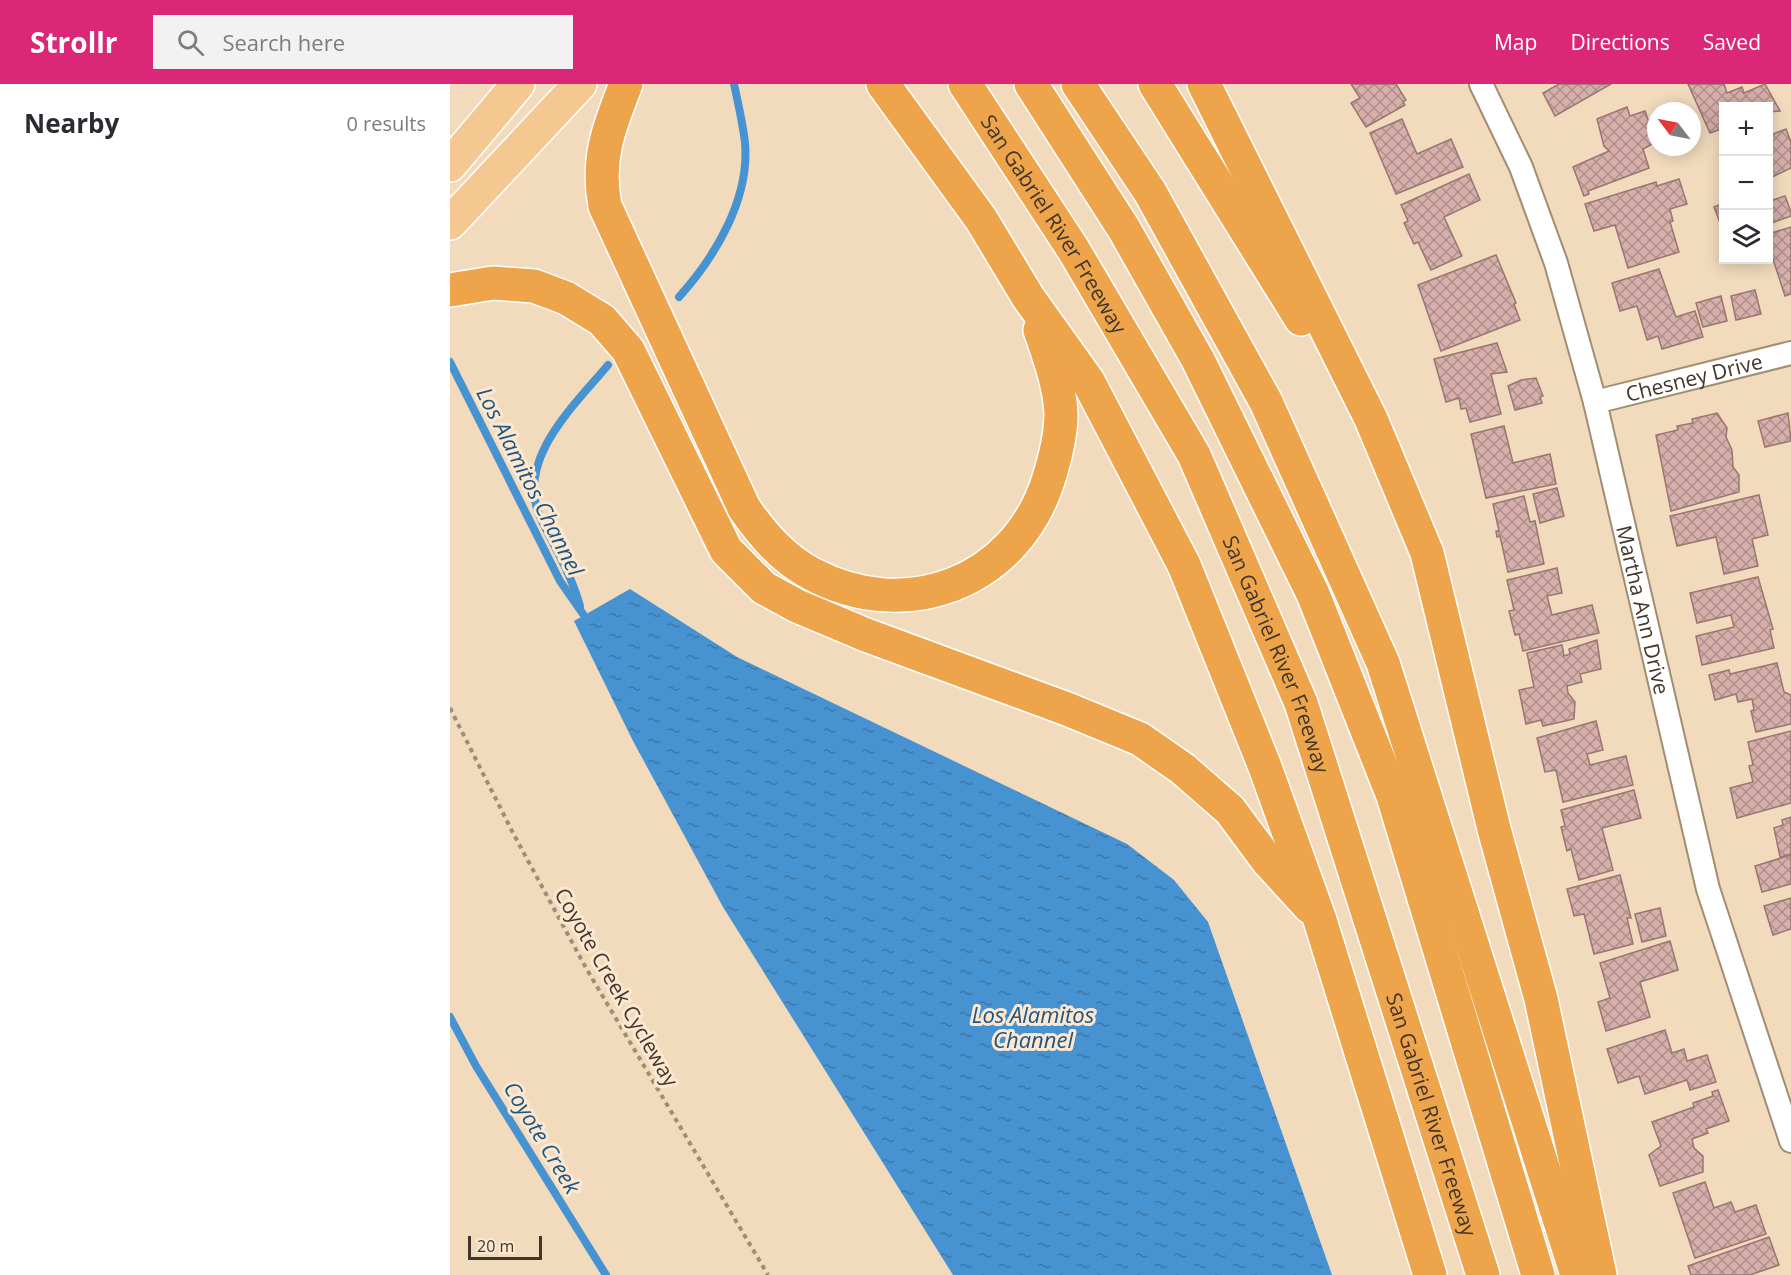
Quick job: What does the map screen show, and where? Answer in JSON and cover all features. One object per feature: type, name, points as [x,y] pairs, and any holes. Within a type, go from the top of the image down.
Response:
[{"type":"highway","points":[[626,84],[602,152],[601,182],[605,206],[744,508],[765,537],[810,573],[841,587],[875,595],[911,597],[952,585],[982,570],[1015,542],[1040,504],[1057,451],[1061,413],[1051,362],[1028,297]]},
{"type":"highway","points":[[883,84],[981,219],[1028,297],[1088,381],[1184,565],[1262,757],[1319,916],[1430,1275]]},
{"type":"highway","name":"San Gabriel River Freeway","points":[[965,84],[1074,249],[1194,455],[1301,703],[1483,1275]]},
{"type":"highway","points":[[1031,84],[1124,229],[1198,360],[1313,594],[1393,796],[1538,1275]]},
{"type":"highway","points":[[1078,84],[1150,192],[1266,402],[1383,663],[1577,1275]]},
{"type":"highway","points":[[1155,84],[1291,304],[1371,419]]},
{"type":"highway","points":[[1204,84],[1371,419],[1426,554],[1494,829],[1541,999],[1600,1275]]},
{"type":"highway","points":[[450,290],[493,283],[534,286],[566,298],[602,320],[628,350],[726,550],[764,588],[797,606],[866,635],[1067,709],[1140,739],[1183,769],[1230,810],[1267,860],[1319,916]]},
{"type":"main road","points":[[450,165],[518,84]]},
{"type":"main road","points":[[450,223],[580,84]]},
{"type":"street","name":"Martha Ann Drive","points":[[1481,84],[1521,167],[1556,263],[1595,402],[1708,889],[1791,1141]]},
{"type":"street","name":"Chesney Drive","points":[[1595,402],[1791,353]]},
{"type":"path","name":"Coyote Creek Cycleway","points":[[450,708],[513,833],[586,968],[768,1275]]},
{"type":"water","name":"Los Alamitos Channel","points":[[630,589],[737,657],[1127,844],[1174,880],[1208,922],[1332,1275],[953,1275],[723,907],[633,741],[574,621]]},
{"type":"building","points":[[1351,84],[1396,84],[1406,100],[1403,102],[1405,105],[1366,127],[1351,103],[1360,98]]},
{"type":"building","points":[[1559,84],[1611,84],[1555,116],[1543,93]]},
{"type":"building","points":[[1688,84],[1724,84],[1727,93],[1742,87],[1744,93],[1765,84],[1780,111],[1773,112],[1773,102],[1719,102],[1719,130],[1710,133],[1701,113],[1701,102],[1696,102]]},
{"type":"building","points":[[1627,107],[1630,116],[1645,111],[1647,147],[1643,149],[1649,168],[1588,191],[1589,194],[1584,196],[1573,167],[1609,151],[1604,146],[1597,119]]},
{"type":"building","points":[[1402,119],[1417,154],[1451,139],[1463,167],[1396,194],[1370,133]]},
{"type":"building","points":[[1786,129],[1791,142],[1791,168],[1773,177],[1773,156],[1773,134]]},
{"type":"building","points":[[1469,174],[1480,200],[1444,217],[1462,256],[1431,270],[1418,242],[1414,244],[1404,223],[1408,221],[1401,205]]},
{"type":"building","points":[[1679,179],[1687,204],[1670,209],[1673,221],[1670,222],[1679,252],[1628,268],[1615,225],[1594,231],[1585,204],[1656,182],[1657,186]]},
{"type":"building","points":[[1785,196],[1791,216],[1773,223],[1773,200]]},
{"type":"building","points":[[1719,205],[1719,220],[1714,207]]},
{"type":"building","points":[[1791,227],[1791,294],[1785,296],[1773,259],[1773,232]]},
{"type":"building","points":[[1496,255],[1516,303],[1514,304],[1520,320],[1441,351],[1418,285]]},
{"type":"building","points":[[1659,269],[1676,317],[1695,311],[1703,337],[1662,349],[1658,336],[1647,340],[1637,306],[1620,311],[1612,283]]},
{"type":"building","points":[[1755,290],[1761,314],[1736,320],[1731,296]]},
{"type":"building","points":[[1721,296],[1727,321],[1703,327],[1696,303]]},
{"type":"building","points":[[1497,343],[1507,372],[1491,374],[1501,414],[1470,422],[1466,408],[1461,409],[1459,398],[1446,402],[1434,359]]},
{"type":"building","points":[[1536,378],[1543,396],[1540,397],[1542,403],[1515,410],[1508,386],[1521,380]]},
{"type":"building","points":[[1717,413],[1727,428],[1726,437],[1732,450],[1733,467],[1739,475],[1739,492],[1671,511],[1656,435],[1678,430],[1677,426],[1693,423],[1692,419]]},
{"type":"building","points":[[1788,413],[1791,441],[1765,447],[1758,421]]},
{"type":"building","points":[[1504,426],[1513,463],[1550,454],[1556,484],[1486,498],[1471,434]]},
{"type":"building","points":[[1557,488],[1564,516],[1540,523],[1533,494]]},
{"type":"building","points":[[1759,495],[1768,535],[1752,539],[1758,566],[1724,574],[1716,537],[1677,546],[1670,516]]},
{"type":"building","points":[[1524,496],[1530,522],[1535,521],[1544,564],[1508,572],[1500,536],[1497,537],[1496,531],[1499,531],[1493,504]]},
{"type":"building","points":[[1557,568],[1562,593],[1547,596],[1552,615],[1592,605],[1599,633],[1523,651],[1519,634],[1515,635],[1509,611],[1514,610],[1507,580]]},
{"type":"building","points":[[1758,577],[1773,629],[1770,630],[1774,648],[1702,665],[1696,636],[1734,627],[1731,615],[1697,623],[1690,593]]},
{"type":"building","points":[[1597,640],[1601,669],[1580,674],[1582,682],[1567,686],[1568,693],[1575,702],[1574,719],[1543,726],[1541,720],[1526,724],[1519,690],[1534,687],[1527,653],[1562,645],[1564,656],[1570,654],[1569,649]]},
{"type":"building","points":[[1777,663],[1784,692],[1791,695],[1791,724],[1756,732],[1751,711],[1754,710],[1752,699],[1738,702],[1736,694],[1715,700],[1709,675],[1729,670],[1730,674]]},
{"type":"building","points":[[1596,721],[1603,750],[1587,754],[1590,765],[1626,756],[1633,785],[1563,802],[1556,770],[1545,772],[1537,738]]},
{"type":"building","points":[[1791,731],[1791,803],[1737,818],[1730,788],[1753,782],[1749,766],[1753,765],[1748,742]]},
{"type":"building","points":[[1634,790],[1641,818],[1602,828],[1613,870],[1579,880],[1571,849],[1567,851],[1561,827],[1565,826],[1561,810]]},
{"type":"building","points":[[1791,817],[1791,854],[1780,857],[1774,828],[1783,825],[1782,820]]},
{"type":"building","points":[[1791,855],[1791,884],[1762,892],[1755,866]]},
{"type":"building","points":[[1620,875],[1631,918],[1627,918],[1633,944],[1594,954],[1584,914],[1574,916],[1567,889]]},
{"type":"building","points":[[1791,898],[1791,929],[1773,935],[1764,906]]},
{"type":"building","points":[[1660,908],[1666,936],[1642,942],[1635,914]]},
{"type":"building","points":[[1670,941],[1678,970],[1640,982],[1650,1017],[1606,1031],[1598,1002],[1610,998],[1600,963]]},
{"type":"building","points":[[1665,1030],[1672,1053],[1684,1049],[1687,1061],[1707,1055],[1716,1082],[1690,1090],[1687,1080],[1645,1094],[1639,1076],[1618,1083],[1607,1049]]},
{"type":"building","points":[[1718,1090],[1729,1121],[1706,1129],[1708,1133],[1692,1139],[1694,1148],[1703,1156],[1703,1172],[1660,1186],[1649,1155],[1661,1146],[1652,1122],[1694,1107],[1693,1103],[1713,1096],[1712,1092]]},
{"type":"building","points":[[1705,1182],[1714,1208],[1731,1202],[1735,1212],[1756,1205],[1766,1234],[1695,1258],[1673,1193]]},
{"type":"building","points":[[1769,1237],[1779,1265],[1750,1275],[1691,1275],[1688,1266]]},
{"type":"waterway","points":[[679,297],[717,245],[736,206],[742,185],[745,143],[734,84]]},
{"type":"waterway","name":"Los Alamitos Channel","points":[[450,362],[560,581],[583,614]]},
{"type":"waterway","points":[[580,606],[567,572],[541,519],[534,497],[535,476],[541,455],[552,435],[608,365]]},
{"type":"waterway","name":"Coyote Creek","points":[[450,1017],[476,1066],[606,1275]]}]
